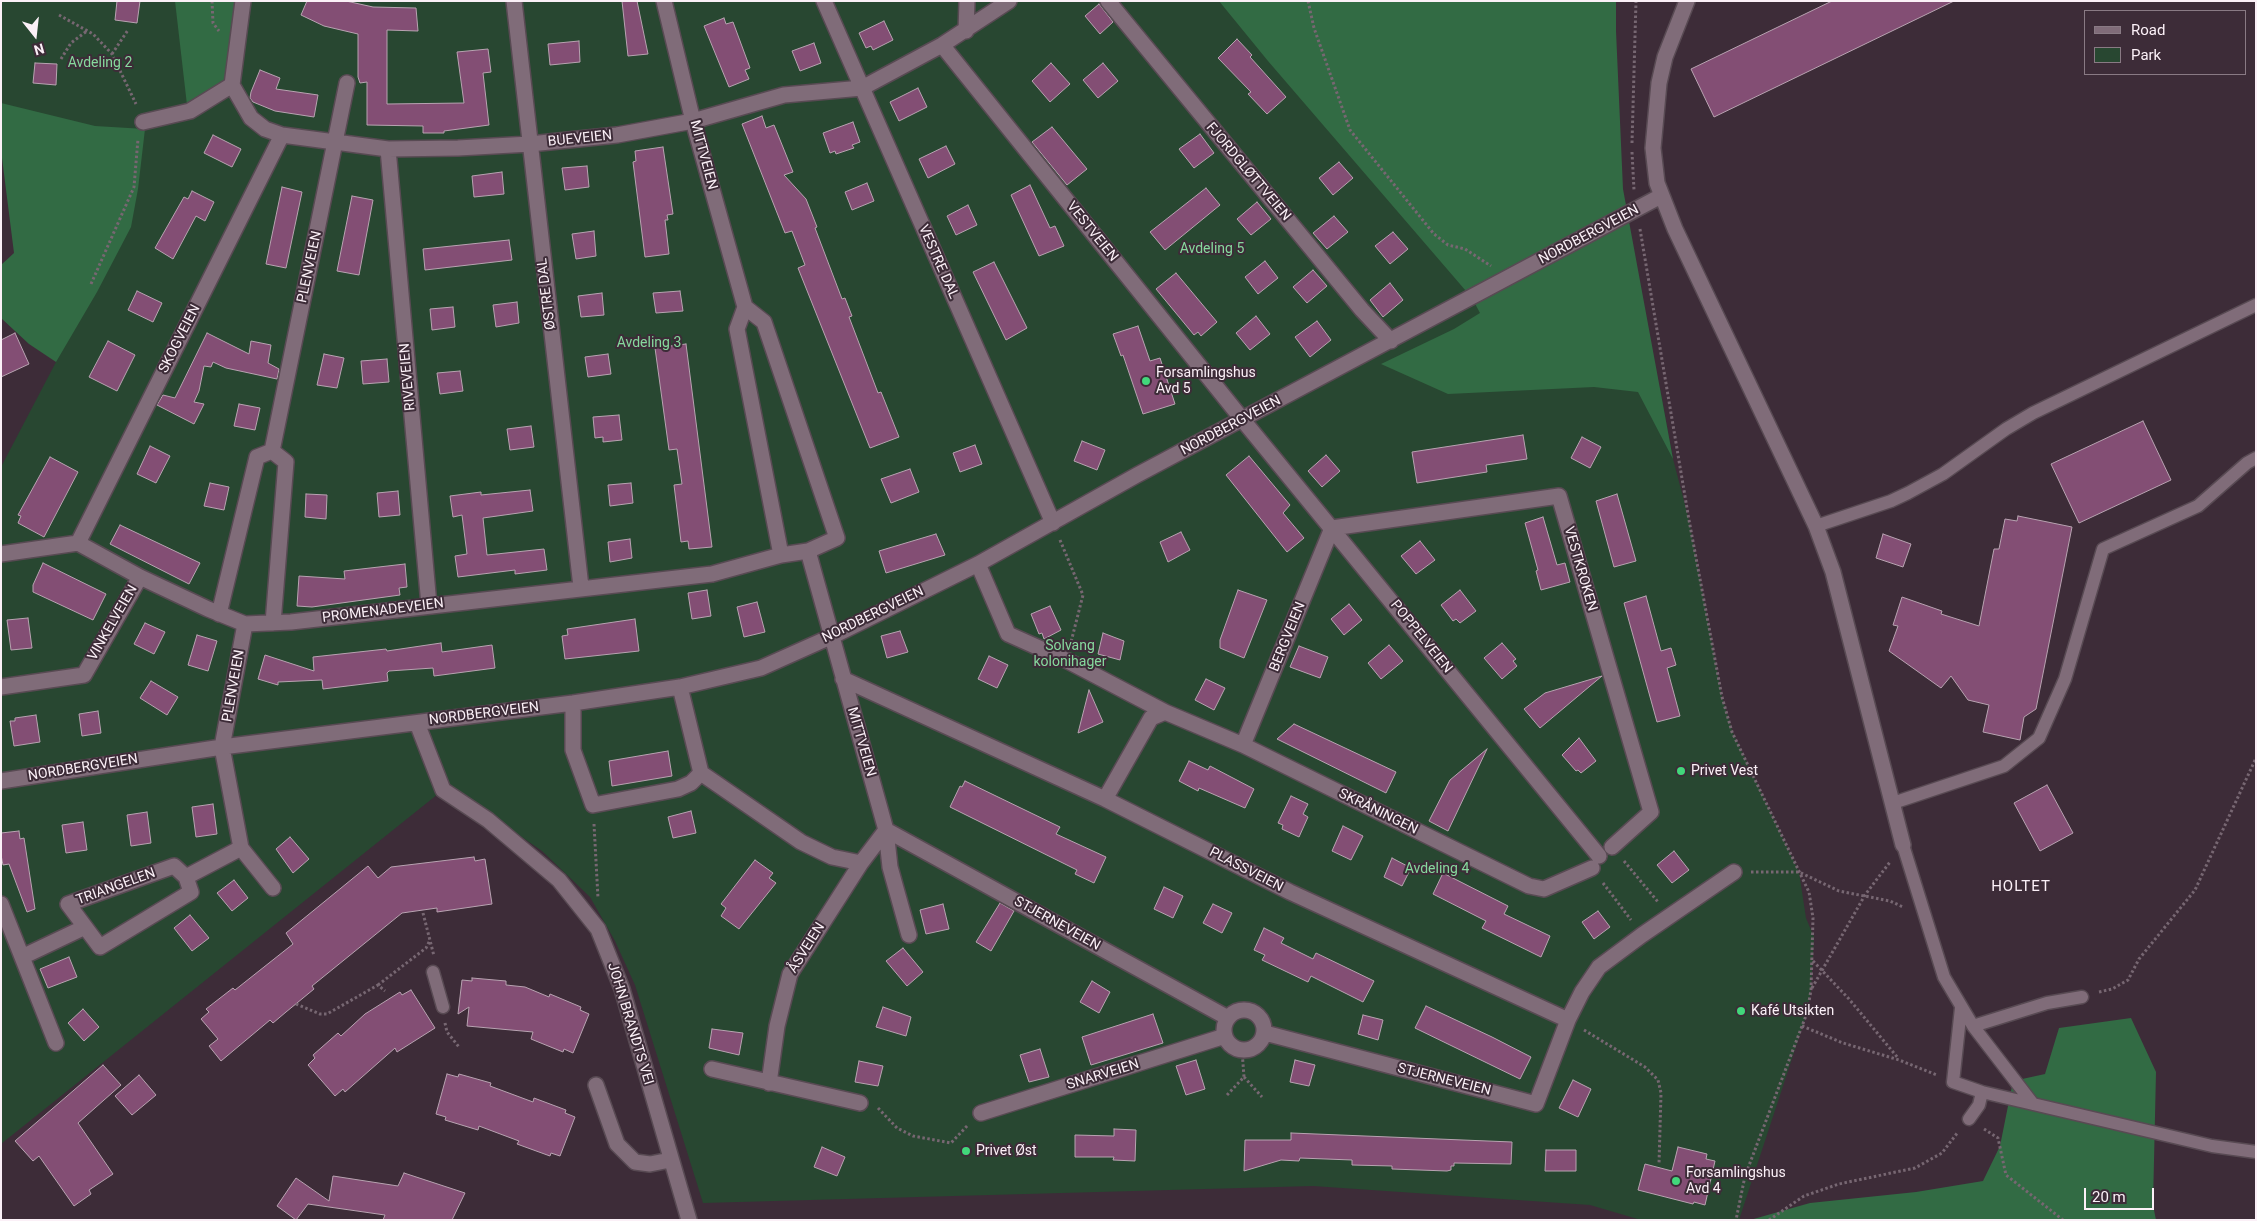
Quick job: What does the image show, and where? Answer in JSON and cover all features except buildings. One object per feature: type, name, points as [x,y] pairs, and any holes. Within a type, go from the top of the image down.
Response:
[{"type":"street","points":[[143,122],[190,110],[232,85],[243,1]]},
{"type":"street","name":"ØSTRE DAL","points":[[514,1],[581,588]]},
{"type":"street","name":"MITTVEIEN","points":[[664,1],[693,121],[745,307]]},
{"type":"street","name":"VESTRE DAL","points":[[824,1],[1053,523]]},
{"type":"street","points":[[966,31],[967,1]]},
{"type":"street","name":"BUEVEIEN","points":[[232,85],[251,118],[265,129],[282,135],[388,149],[530,144],[617,135],[693,121],[784,95],[862,88],[966,31],[1009,1]]},
{"type":"street","name":"FJORDGLØTTVEIEN","points":[[1108,1],[1362,310],[1391,341]]},
{"type":"street","points":[[1687,1],[1665,57],[1659,83],[1654,148],[1656,174],[1661,196],[1816,526],[1832,572],[1903,845]]},
{"type":"street","name":"VESTVEIEN","points":[[942,45],[1242,419]]},
{"type":"street","name":"PLENVEIEN","points":[[272,451],[347,83]]},
{"type":"street","name":"SKOGVEIEN","points":[[78,543],[282,135]]},
{"type":"street","name":"RIVEVEIEN","points":[[388,149],[428,605]]},
{"type":"street","name":"NORDBERGVEIEN","points":[[1,781],[222,747],[574,703],[680,687],[761,668],[978,564],[1242,419],[1661,196]]},
{"type":"street","points":[[745,307],[764,322],[837,538],[808,551],[781,555],[737,329],[745,307]]},
{"type":"street","name":"POPPELVEIEN","points":[[1242,419],[1601,857]]},
{"type":"street","points":[[219,614],[257,456],[272,451],[286,462],[273,623]]},
{"type":"street","name":"VESTKROKEN","points":[[1332,528],[1559,496],[1650,812],[1601,857]]},
{"type":"street","name":"BERGVEIEN","points":[[1244,745],[1332,528]]},
{"type":"street","points":[[1,554],[78,543]]},
{"type":"street","name":"PROMENADEVEIEN","points":[[78,543],[140,577],[245,624],[273,623],[712,574],[781,555]]},
{"type":"street","name":"MITTVEIEN","points":[[808,551],[886,830],[890,867],[909,935]]},
{"type":"street","name":"SKRÅNINGEN","points":[[978,564],[1008,634],[1066,660],[1165,712],[1244,745],[1529,886],[1544,889],[1601,857]]},
{"type":"street","name":"VINKELVEIEN","points":[[1,687],[84,674],[140,577]]},
{"type":"street","name":"PLENVEIEN","points":[[222,747],[245,624]]},
{"type":"street","name":"PLASSVEIEN","points":[[843,679],[1105,799],[1290,892],[1568,1020]]},
{"type":"street","points":[[680,687],[701,773],[801,842],[832,857],[861,863]]},
{"type":"street","points":[[574,703],[574,750],[593,805],[678,789],[691,783],[701,773]]},
{"type":"street","points":[[1105,799],[1151,718],[1165,712]]},
{"type":"street","name":"JOHN BRANDTS VEI","points":[[417,723],[443,790],[488,820],[559,880],[598,929],[622,989],[670,1160],[689,1220]]},
{"type":"street","points":[[222,747],[241,848],[273,888]]},
{"type":"street","name":"ÅSVEIEN","points":[[769,1083],[777,1026],[790,974],[861,863],[886,830]]},
{"type":"street","name":"STJERNEVEIEN","points":[[886,830],[1228,1018]]},
{"type":"street","points":[[186,877],[241,848]]},
{"type":"street","name":"TRIANGELEN","points":[[174,866],[186,877],[191,892],[100,947],[68,904],[174,866]]},
{"type":"street","points":[[1568,1020],[1582,992],[1599,967],[1734,872]]},
{"type":"street","points":[[1,904],[56,1042]]},
{"type":"street","name":"TRIANGELEN","points":[[22,957],[85,927]]},
{"type":"street","points":[[1238,1011],[1250,1011],[1260,1018],[1264,1023],[1264,1033],[1259,1044],[1254,1048],[1242,1050],[1231,1046],[1224,1030],[1228,1018],[1238,1011]]},
{"type":"street","name":"STJERNEVEIEN","points":[[1264,1033],[1536,1104],[1568,1020]]},
{"type":"street","name":"SNARVEIEN","points":[[981,1112],[1225,1036]]},
{"type":"street","points":[[712,1069],[860,1103]]},
{"type":"street","points":[[596,1085],[617,1144],[635,1162],[650,1164],[670,1160]]},
{"type":"lane","points":[[1816,526],[1891,501],[1908,493],[1942,474],[2032,413],[2256,305]]},
{"type":"lane","points":[[1893,802],[2004,766],[2039,738],[2065,679],[2103,549],[2198,506],[2246,463],[2256,458]]},
{"type":"lane","points":[[1903,845],[1944,977],[1973,1026],[2033,1104]]},
{"type":"lane","points":[[433,972],[443,1007]]},
{"type":"lane","points":[[1973,1026],[2047,1003],[2082,997]]},
{"type":"lane","points":[[1962,1008],[1953,1082],[1982,1092],[2212,1146],[2256,1152]]},
{"type":"lane","points":[[1969,1119],[1979,1105],[1982,1092]]},
{"type":"path","points":[[1308,1],[1314,28],[1350,130],[1434,234],[1448,245],[1465,249],[1491,266],[1506,280]]},
{"type":"path","points":[[1636,1],[1632,168],[1636,210],[1689,520],[1722,697],[1732,732],[1808,892],[1813,918],[1811,990],[1802,1026],[1746,1176],[1736,1220]]},
{"type":"path","points":[[59,15],[87,31],[112,54],[130,87],[143,122],[138,126],[134,187],[91,284]]},
{"type":"path","points":[[112,54],[128,30]]},
{"type":"path","points":[[61,59],[71,43],[87,31]]},
{"type":"path","points":[[1053,523],[1083,595],[1066,660]]},
{"type":"path","points":[[2082,997],[2112,989],[2128,980],[2139,959],[2195,890],[2256,758]]},
{"type":"path","points":[[593,805],[598,878],[598,929]]},
{"type":"path","points":[[1811,990],[1865,895],[1903,845]]},
{"type":"path","points":[[1601,857],[1670,916]]},
{"type":"path","points":[[1601,857],[1642,935]]},
{"type":"path","points":[[1734,872],[1799,872],[1839,891],[1890,901],[1924,916]]},
{"type":"path","points":[[423,913],[432,948]]},
{"type":"path","points":[[296,1004],[320,1014],[326,1014],[378,985],[426,948],[430,940]]},
{"type":"path","points":[[1813,961],[1823,970],[1899,1060]]},
{"type":"path","points":[[378,985],[385,991]]},
{"type":"path","points":[[1568,1020],[1645,1067],[1658,1080],[1661,1093],[1658,1164]]},
{"type":"path","points":[[1802,1026],[1843,1043],[1899,1060],[1953,1082]]},
{"type":"path","points":[[447,1032],[459,1048]]},
{"type":"path","points":[[1242,1050],[1244,1077],[1262,1097]]},
{"type":"path","points":[[1227,1095],[1244,1077]]},
{"type":"path","points":[[860,1103],[877,1108],[897,1128],[913,1136],[951,1143],[981,1112]]},
{"type":"path","points":[[1769,1220],[1804,1196],[1839,1184],[1915,1168],[1942,1152],[1969,1119],[1998,1138],[2006,1175],[2063,1220]]},
{"type":"green space","name":"Solvang kolonihager","points":[[1,1],[1220,1],[1660,388],[1673,459],[1689,520],[1722,697],[1733,733],[1799,872],[1806,918],[1814,937],[1811,990],[1807,1013],[1739,1220],[1641,1220],[1590,1205],[1313,1186],[703,1203],[635,985],[615,941],[590,897],[542,851],[490,815],[443,790],[1,1144],[1,467],[56,362],[1,131]]},
{"type":"green space","points":[[175,1],[240,1],[229,82],[187,105]]},
{"type":"green space","points":[[1219,1],[1616,1],[1623,189],[1673,459],[1638,392],[1594,387],[1448,394],[1381,364],[1454,329],[1480,313],[1472,298],[1268,61]]},
{"type":"green space","points":[[1,103],[95,126],[145,129],[138,189],[131,227],[97,292],[56,362],[29,344],[1,318],[1,265],[14,253],[1,150]]},
{"type":"green space","points":[[2131,1018],[2156,1072],[2153,1205],[2156,1220],[1750,1220],[1810,1203],[1916,1192],[1983,1181],[2000,1146],[2013,1081],[2045,1074],[2059,1028]]},
{"type":"place","name":"Forsamlingshus Avd 5","points":[[1146,381]]},
{"type":"place","name":"Privet Vest","points":[[1681,771]]},
{"type":"place","name":"Kafé Utsikten","points":[[1741,1011]]},
{"type":"place","name":"Privet Øst","points":[[966,1151]]},
{"type":"place","name":"Forsamlingshus Avd 4","points":[[1676,1181]]},
{"type":"district","name":"HOLTET","points":[[2021,887]]},
{"type":"park label","name":"Avdeling 2","points":[[100,63]]},
{"type":"park label","name":"Avdeling 5","points":[[1212,249]]},
{"type":"park label","name":"Avdeling 3","points":[[649,343]]},
{"type":"park label","name":"Avdeling 4","points":[[1437,869]]}]
